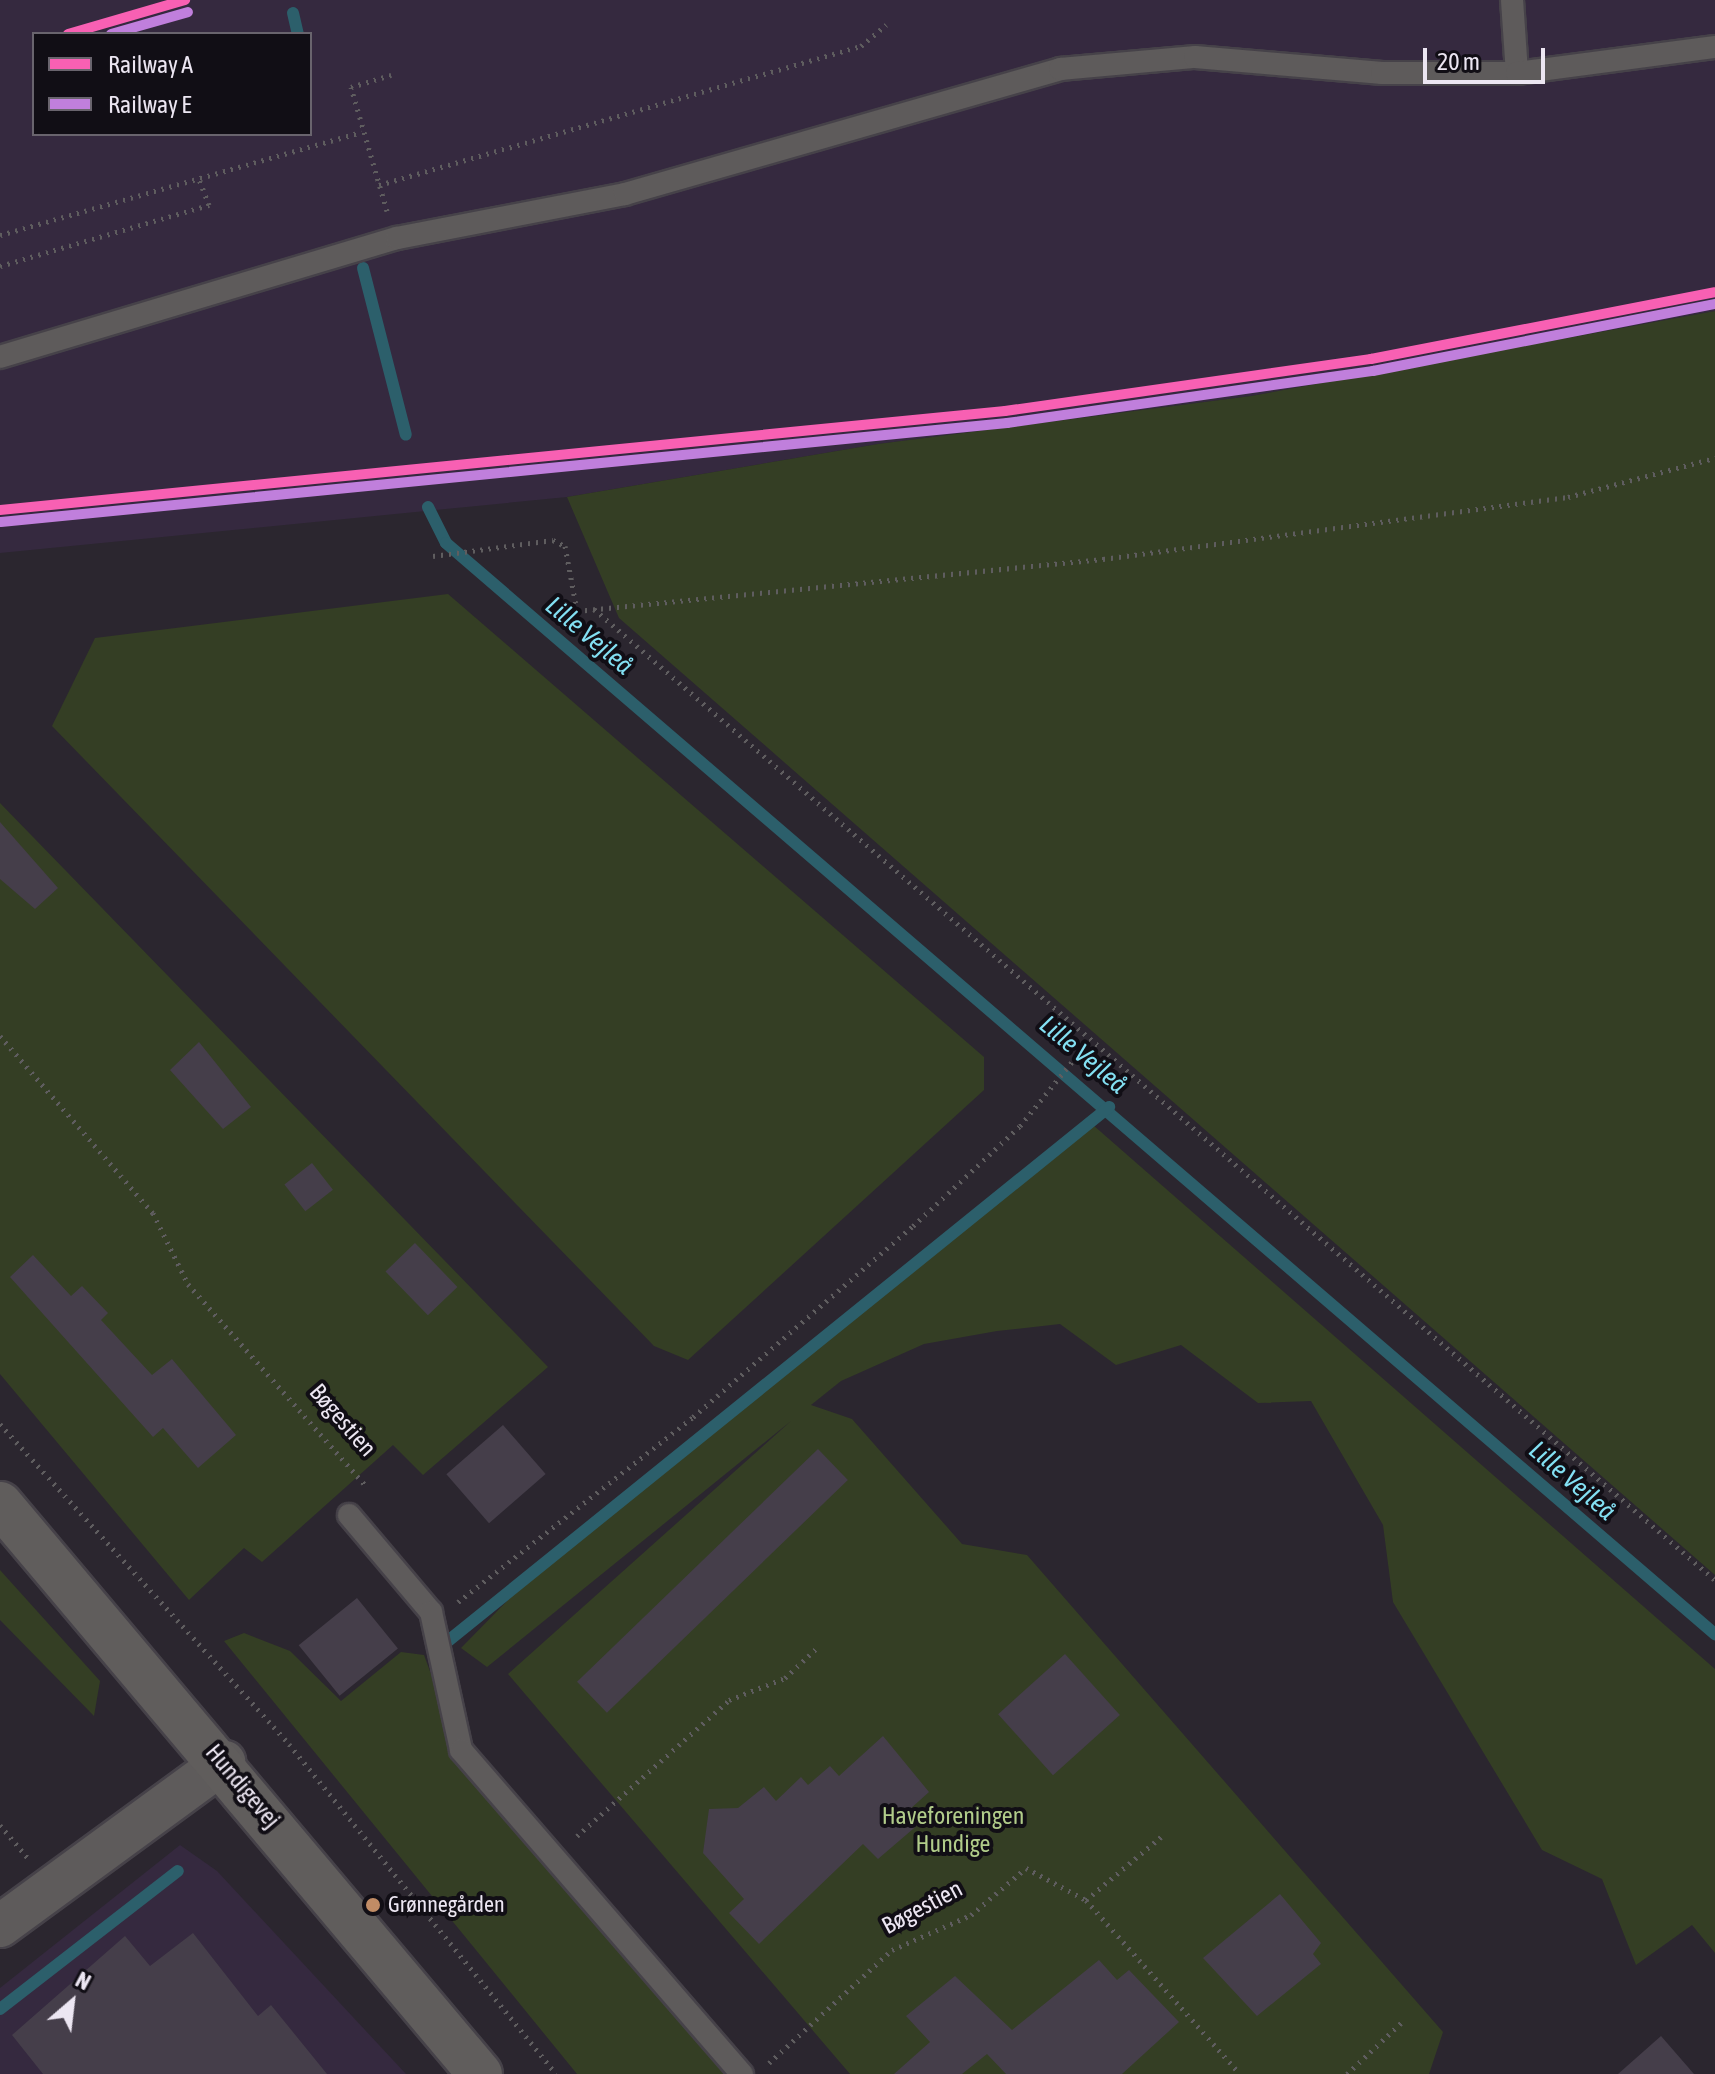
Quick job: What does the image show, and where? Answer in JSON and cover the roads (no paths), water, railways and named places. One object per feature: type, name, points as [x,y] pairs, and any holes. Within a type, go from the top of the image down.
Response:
[{"type":"street","name":"Hundigevej","points":[[0,1504],[224,1762],[480,2074]]},
{"type":"street","points":[[0,1926],[224,1762]]},
{"type":"lane","points":[[1512,0],[1517,73]]},
{"type":"lane","points":[[0,357],[397,238],[625,194],[977,91],[1125,59],[1517,73],[1715,47]]},
{"type":"lane","points":[[349,1515],[432,1622],[461,1750],[552,1859],[742,2074]]},
{"type":"waterway","name":"Lille Vejleå","points":[[293,13],[298,32]]},
{"type":"waterway","name":"Lille Vejleå","points":[[363,268],[406,435]]},
{"type":"waterway","name":"Lille Vejleå","points":[[428,507],[446,543],[1715,1634]]},
{"type":"waterway","points":[[448,1641],[1109,1107]]},
{"type":"waterway","points":[[0,2009],[178,1871]]},
{"type":"rail line","name":"A","points":[[75,32],[185,0]]},
{"type":"rail line","name":"E","points":[[118,32],[188,12]]},
{"type":"rail line","name":"A","points":[[0,510],[1005,411],[1371,359],[1715,292]]},
{"type":"rail line","name":"E","points":[[1,522],[1007,423],[1373,371],[1715,304]]},
{"type":"place","name":"Grønnegården","points":[[373,1905]]},
{"type":"park label","name":"Haveforeningen Hundige","points":[[953,1830]]}]
